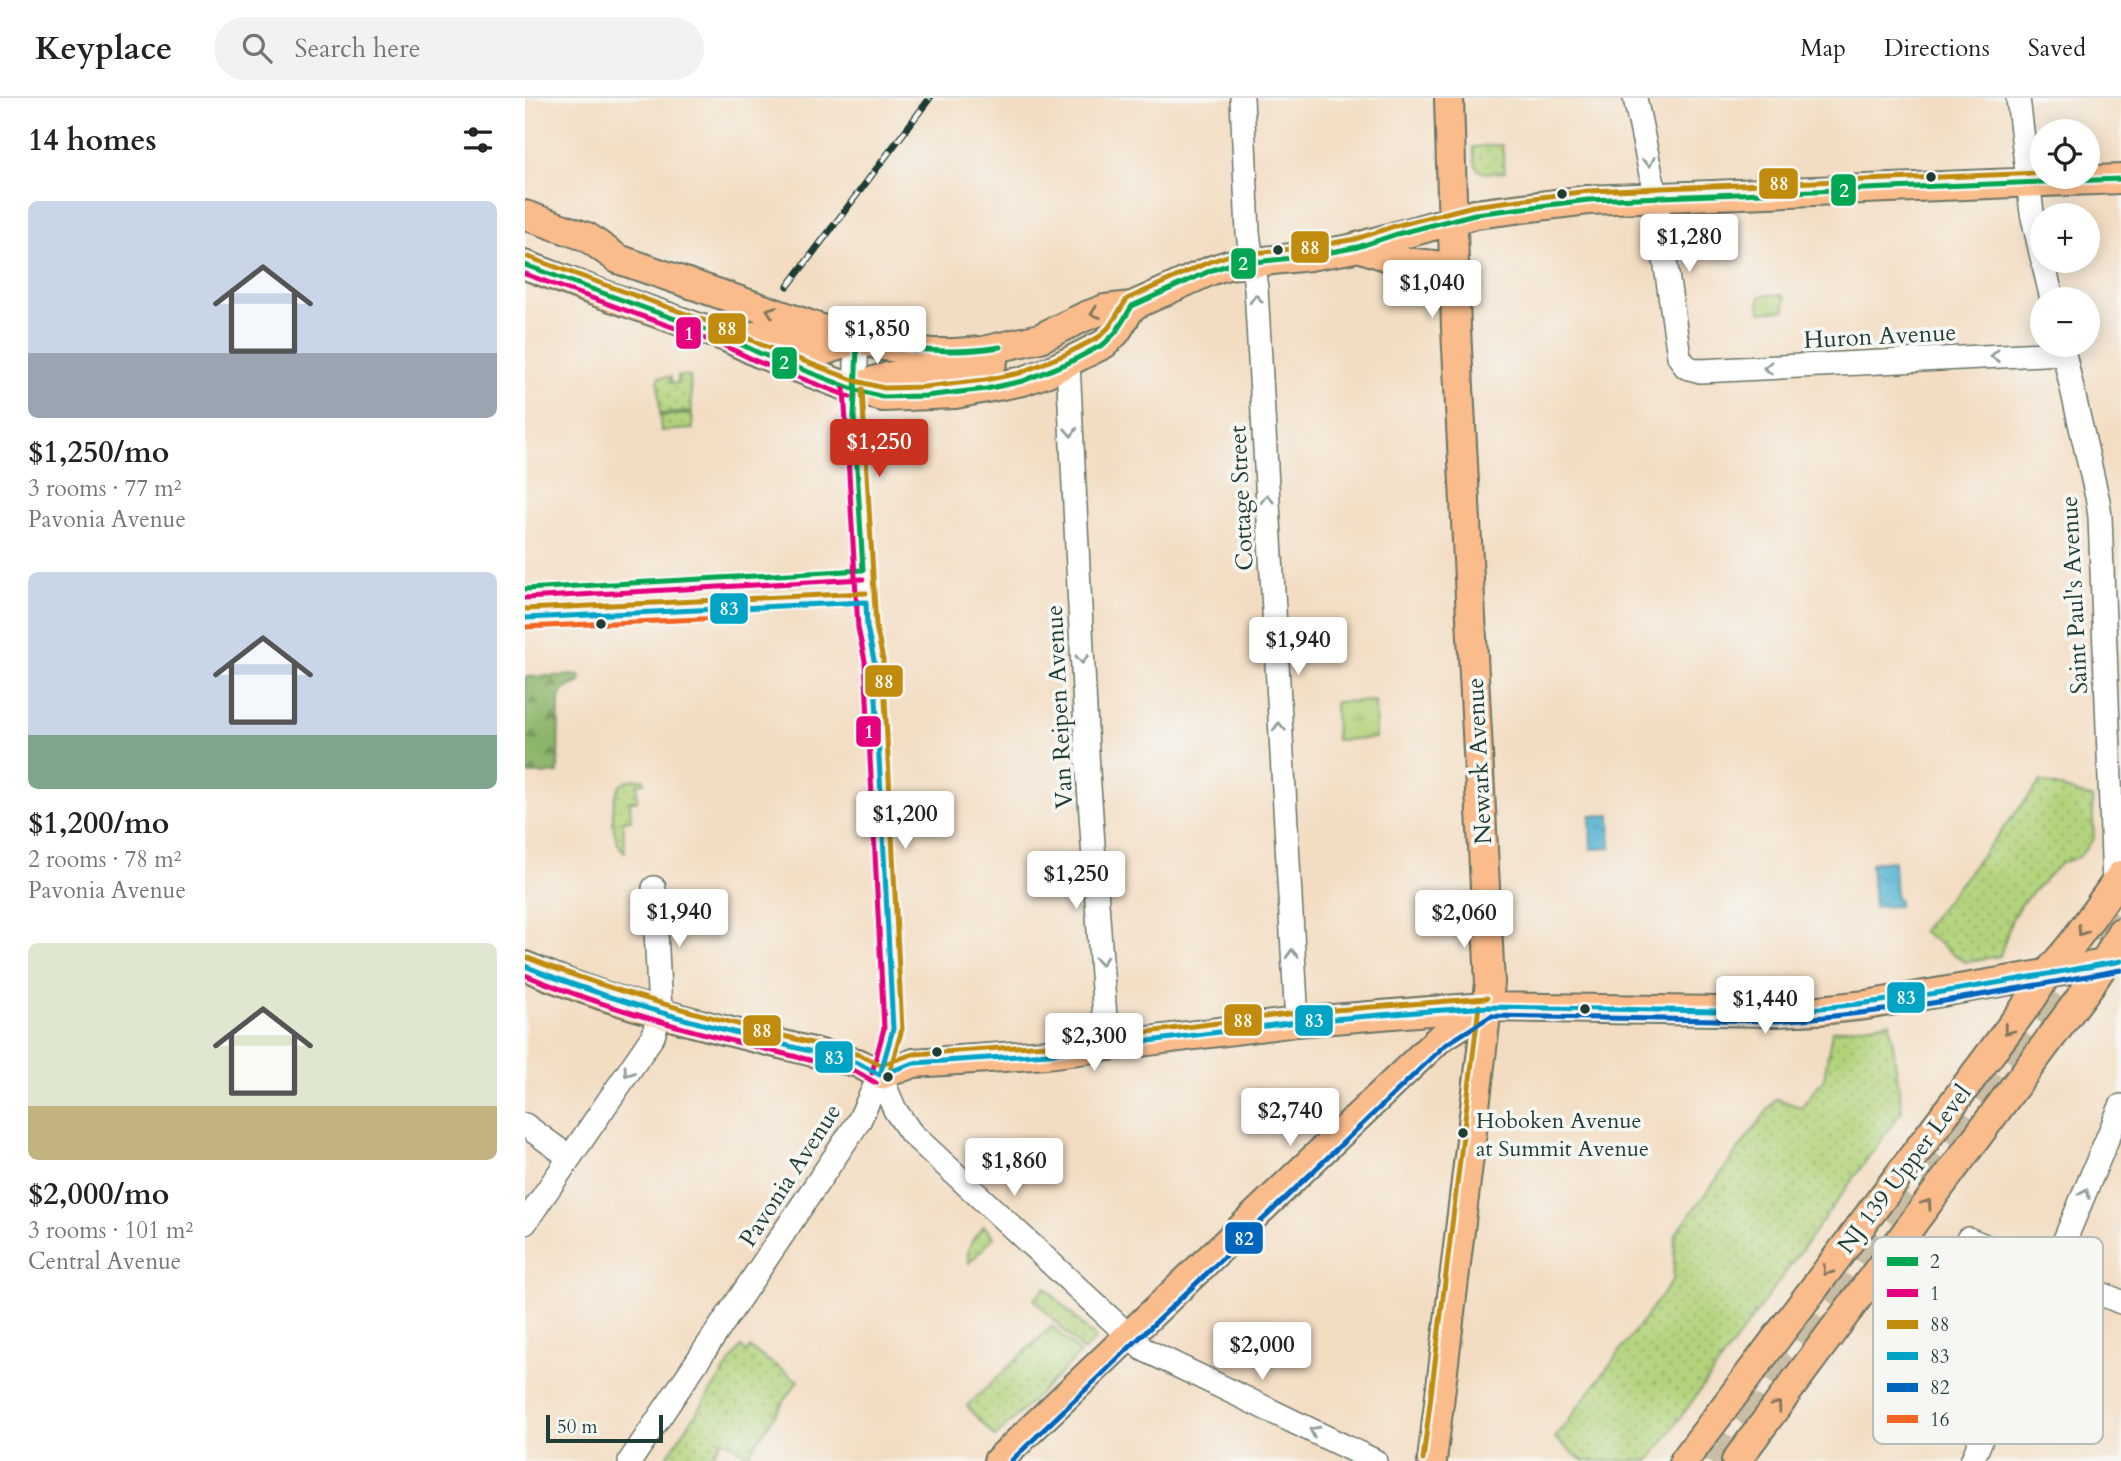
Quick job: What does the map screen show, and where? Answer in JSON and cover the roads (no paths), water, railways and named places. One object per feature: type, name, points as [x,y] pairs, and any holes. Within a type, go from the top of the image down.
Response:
[{"type":"main road","name":"Newark Avenue","points":[[1432,1461],[1488,1007],[1490,971],[1455,281],[1449,98]]},
{"type":"main road","points":[[853,389],[883,377],[949,374],[979,369],[1086,316],[1105,309],[1132,306],[1228,265],[1310,256],[1358,247],[1475,214],[1588,200],[2121,180]]},
{"type":"main road","points":[[525,215],[587,237],[618,259]]},
{"type":"main road","points":[[525,230],[585,253],[618,259],[836,334],[883,346],[933,353],[983,351],[1040,338]]},
{"type":"main road","points":[[1358,247],[1404,262],[1435,265],[1455,281]]},
{"type":"main road","points":[[525,265],[727,338],[853,389],[883,397],[954,394],[1023,381],[1068,363],[1104,344],[1116,332],[1132,306]]},
{"type":"main road","points":[[727,338],[767,335],[810,350],[823,351],[857,340]]},
{"type":"main road","name":"NJ 139 Upper Level","points":[[1684,1461],[2047,974],[2073,943],[2117,880]]},
{"type":"main road","name":"NJ 139 Upper Level","points":[[1905,1237],[2113,962],[2121,932]]},
{"type":"main road","points":[[525,966],[566,984],[660,1012],[858,1063],[880,1074],[913,1063],[1047,1054],[1297,1022],[1488,1007],[1775,1012],[1820,1010],[1866,1005],[2113,962]]},
{"type":"main road","points":[[998,1461],[1440,1038],[1488,1007]]},
{"type":"main road","name":"NJ 139 Upper Level","points":[[1736,1461],[1873,1280]]},
{"type":"street","name":"Cottage Street","points":[[1242,98],[1248,233],[1257,300],[1297,1022]]},
{"type":"street","points":[[1636,98],[1656,198]]},
{"type":"street","points":[[2018,98],[2032,203]]},
{"type":"street","name":"Huron Avenue","points":[[1656,198],[1679,356],[1686,367],[1700,371],[2030,351]]},
{"type":"street","name":"Pavonia Avenue","points":[[630,1461],[859,1121],[880,1074],[893,1029],[874,660],[867,627],[859,512],[853,389],[857,340]]},
{"type":"street","name":"Saint Paul's Avenue","points":[[2064,357],[2099,509],[2114,754],[2110,805],[2117,880]]},
{"type":"street","name":"Van Reipen Avenue","points":[[1068,363],[1088,771],[1107,1047]]},
{"type":"street","points":[[525,1223],[653,1036],[660,1012],[654,888]]},
{"type":"street","points":[[880,1074],[895,1110],[911,1133],[1143,1349],[1375,1461]]},
{"type":"street","points":[[2067,1237],[2121,1106]]},
{"type":"street","points":[[525,1125],[569,1157]]},
{"type":"street","points":[[2103,1295],[2121,1302]]},
{"type":"street","points":[[1972,1461],[1979,1444]]},
{"type":"water","points":[[1610,815],[1611,848],[1591,849],[1590,816]]},
{"type":"water","points":[[1894,861],[1899,906],[1874,907],[1871,863]]},
{"type":"tunnel","points":[[1874,1237],[2121,905]]},
{"type":"tunnel","points":[[1708,1461],[1873,1239]]},
{"type":"railway","points":[[788,286],[930,98]]},
{"type":"place","name":"Hoboken Avenue at Summit Avenue","points":[[1463,1133]]}]
